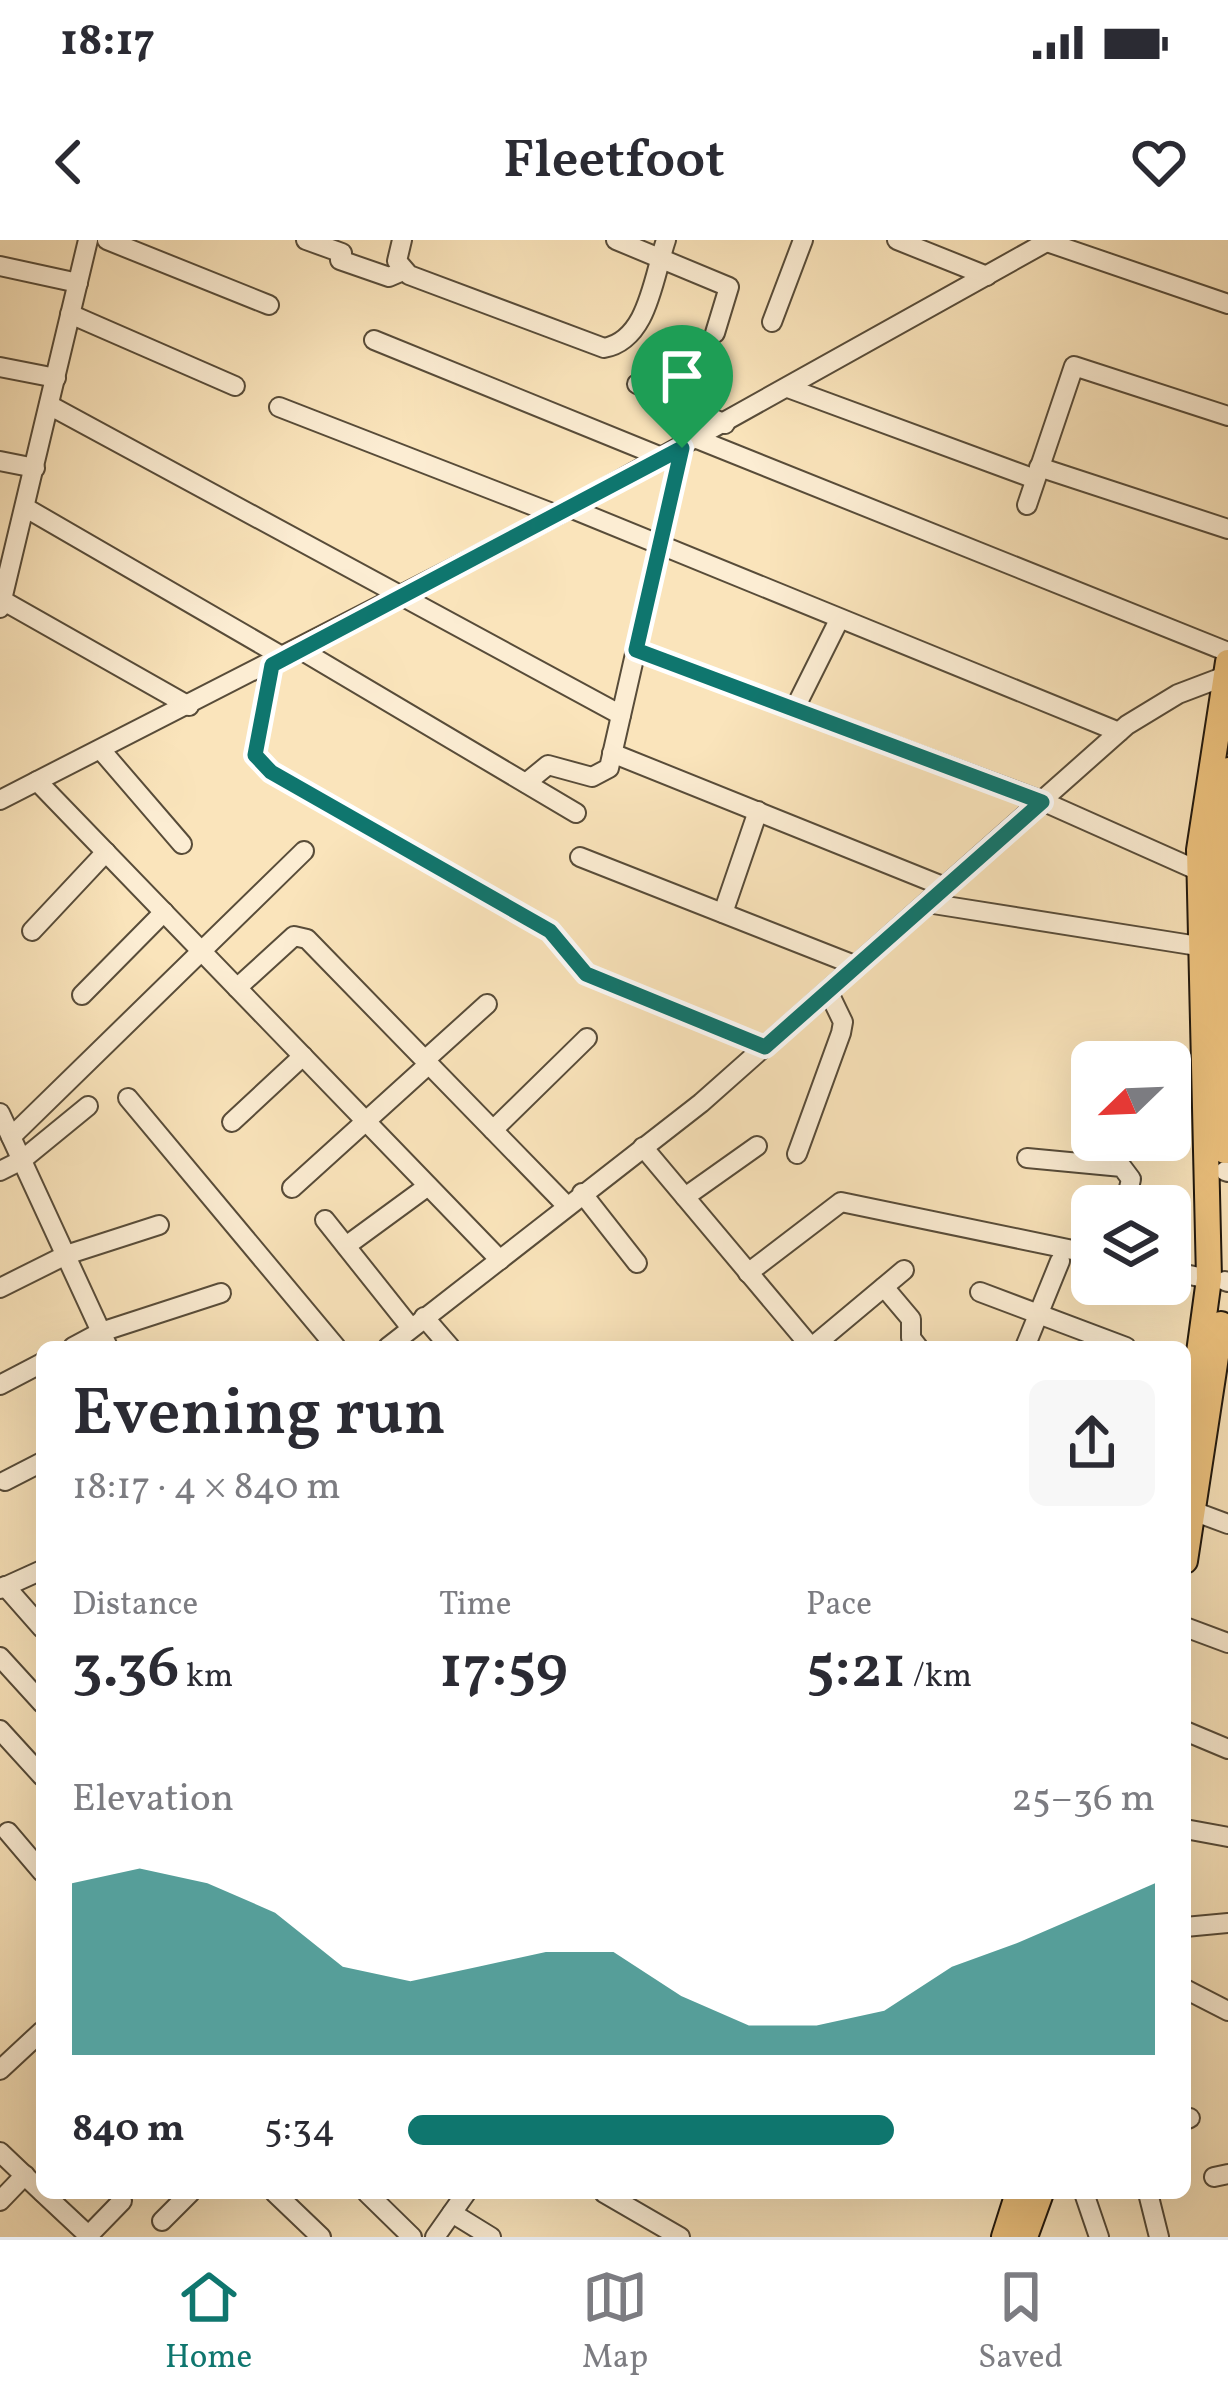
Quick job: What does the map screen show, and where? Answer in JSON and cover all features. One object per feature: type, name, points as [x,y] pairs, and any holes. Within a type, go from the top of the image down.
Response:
[{"type":"main road","points":[[1192,1372],[1221,1281],[1209,1156],[1198,871],[1206,787],[1227,667]]},
{"type":"main road","points":[[1191,1517],[1220,1401],[1227,786]]},
{"type":"main road","points":[[1004,2237],[1016,2199]]},
{"type":"main road","points":[[1025,2237],[1039,2199]]},
{"type":"street","points":[[88,240],[1,604],[189,706]]},
{"type":"street","points":[[107,240],[269,305]]},
{"type":"street","points":[[306,240],[388,277],[403,271]]},
{"type":"street","points":[[402,240],[397,261],[403,271],[604,348],[622,344],[636,332],[663,248]]},
{"type":"street","points":[[616,240],[663,248],[729,286],[715,332]]},
{"type":"street","points":[[772,322],[803,240]]},
{"type":"street","points":[[897,240],[987,276]]},
{"type":"street","points":[[0,800],[286,658],[564,512],[1048,241],[1228,304]]},
{"type":"street","points":[[0,266],[78,283]]},
{"type":"street","points":[[70,314],[235,386]]},
{"type":"street","points":[[374,340],[681,448],[1227,667]]},
{"type":"street","points":[[1027,505],[1074,366],[1228,416]]},
{"type":"street","points":[[0,367],[56,378]]},
{"type":"street","points":[[637,384],[724,424]]},
{"type":"street","points":[[788,388],[1037,473],[1228,529]]},
{"type":"street","points":[[50,405],[621,715]]},
{"type":"street","points":[[279,406],[659,547],[1119,732]]},
{"type":"street","points":[[526,783],[548,765],[592,777],[604,774],[681,448]]},
{"type":"street","points":[[0,461],[35,468]]},
{"type":"street","points":[[26,508],[286,658],[576,813]]},
{"type":"street","points":[[795,708],[839,620]]},
{"type":"street","points":[[636,650],[1042,802],[1198,871]]},
{"type":"street","points":[[286,658],[255,755],[271,772],[550,931],[586,974],[765,1047]]},
{"type":"street","points":[[395,1341],[765,1047],[1119,732],[1227,667]]},
{"type":"street","points":[[101,750],[182,844]]},
{"type":"street","points":[[612,753],[945,887]]},
{"type":"street","points":[[38,781],[500,1260]]},
{"type":"street","points":[[723,913],[758,811]]},
{"type":"street","points":[[11,1138],[304,851]]},
{"type":"street","points":[[32,931],[106,852]]},
{"type":"street","points":[[580,857],[856,966]]},
{"type":"street","points":[[927,903],[1198,946]]},
{"type":"street","points":[[82,994],[164,912]]},
{"type":"street","points":[[237,988],[301,936],[493,1130],[574,1199],[637,1263]]},
{"type":"street","points":[[797,1154],[841,1033],[843,1022],[829,991]]},
{"type":"street","points":[[292,1187],[487,1004]]},
{"type":"street","points":[[493,1130],[587,1038]]},
{"type":"street","points":[[232,1122],[303,1056]]},
{"type":"street","points":[[128,1098],[331,1341]]},
{"type":"street","points":[[0,1171],[22,1160],[88,1106]]},
{"type":"street","points":[[0,1113],[105,1340],[221,1293]]},
{"type":"street","points":[[685,1197],[757,1146]]},
{"type":"street","points":[[643,1147],[806,1341]]},
{"type":"street","points":[[1027,1158],[1122,1167],[1130,1185]]},
{"type":"street","points":[[346,1246],[428,1186]]},
{"type":"street","points":[[748,1273],[832,1204],[851,1201],[1071,1249]]},
{"type":"street","points":[[326,1220],[418,1322],[442,1341]]},
{"type":"street","points":[[0,1288],[65,1255],[158,1225]]},
{"type":"street","points":[[1027,1341],[1060,1261]]},
{"type":"street","points":[[818,1341],[904,1270]]},
{"type":"street","points":[[1191,1275],[1221,1281]]},
{"type":"street","points":[[884,1287],[911,1319],[916,1341]]},
{"type":"street","points":[[980,1292],[1110,1341]]},
{"type":"street","points":[[0,1385],[36,1366]]},
{"type":"street","points":[[5,1480],[36,1465]]},
{"type":"street","points":[[1191,1521],[1228,1524]]},
{"type":"street","points":[[36,1573],[3,1588],[36,1622]]},
{"type":"street","points":[[1191,1630],[1228,1643]]},
{"type":"street","points":[[0,1657],[36,1696]]},
{"type":"street","points":[[0,1730],[36,1769]]},
{"type":"street","points":[[1191,1734],[1228,1749]]},
{"type":"street","points":[[1191,1830],[1228,1837]]},
{"type":"street","points":[[8,1832],[36,1865]]},
{"type":"street","points":[[1191,1927],[1228,1923]]},
{"type":"street","points":[[1191,1991],[1228,2011]]},
{"type":"street","points":[[0,2070],[36,2037]]},
{"type":"street","points":[[0,2038],[16,2056]]},
{"type":"street","points":[[0,2152],[36,2186]]},
{"type":"street","points":[[0,2201],[25,2176]]},
{"type":"street","points":[[50,2199],[88,2236],[122,2201]]},
{"type":"street","points":[[162,2221],[184,2199]]},
{"type":"street","points":[[281,2199],[321,2237]]},
{"type":"street","points":[[374,2199],[412,2237]]},
{"type":"street","points":[[435,2237],[462,2199]]},
{"type":"street","points":[[614,2199],[680,2237]]},
{"type":"street","points":[[1086,2199],[1099,2237]]},
{"type":"street","points":[[1150,2199],[1160,2237]]},
{"type":"street","points":[[452,2213],[491,2237]]},
{"type":"route","points":[[682,448],[636,650],[1042,802],[765,1047],[586,974],[574,966],[550,931],[271,772],[255,755],[272,665],[682,448]]}]
